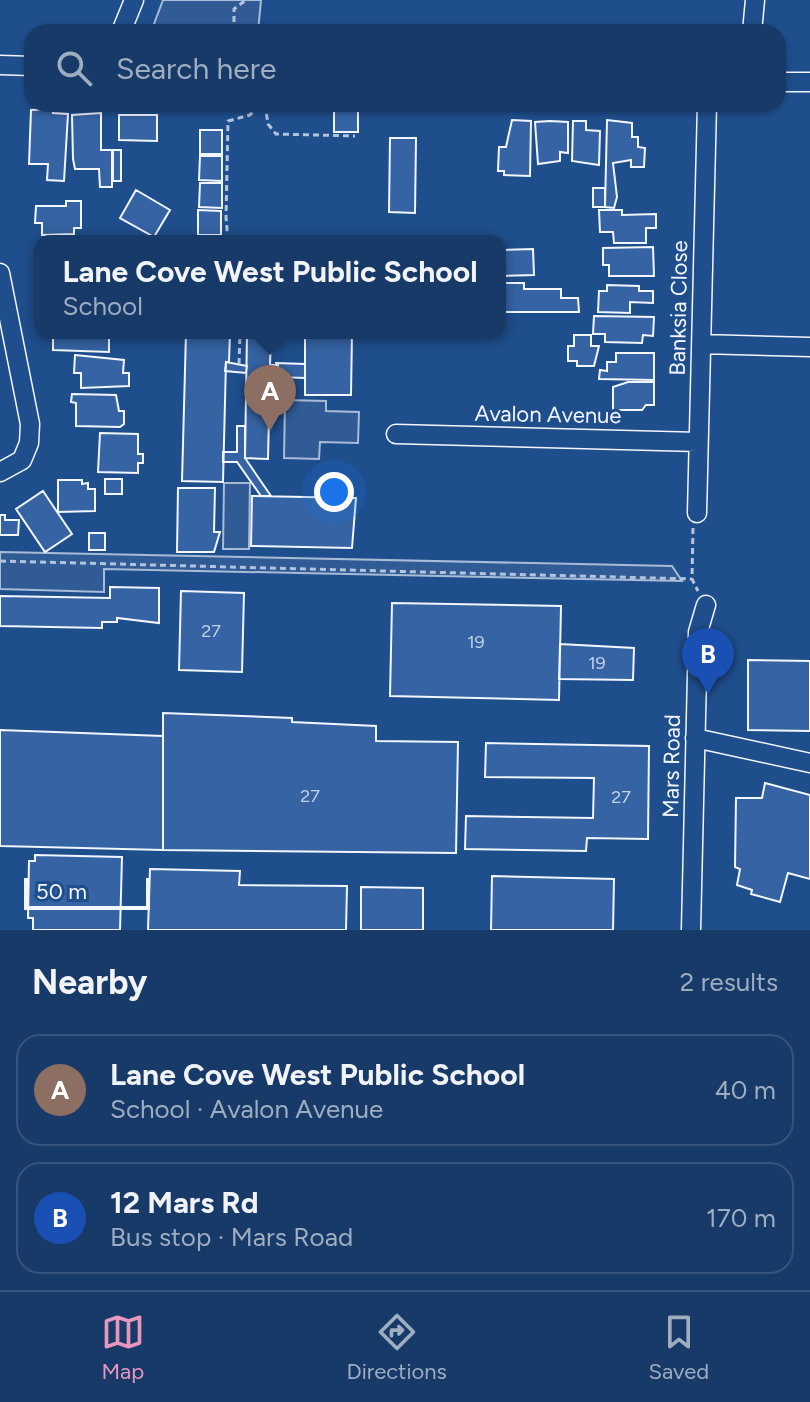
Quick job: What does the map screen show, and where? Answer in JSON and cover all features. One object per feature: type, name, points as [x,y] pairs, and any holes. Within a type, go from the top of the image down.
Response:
[{"type":"street","points":[[124,24],[134,0]]},
{"type":"street","points":[[753,24],[755,0]]},
{"type":"street","points":[[0,65],[24,66]]},
{"type":"street","points":[[786,82],[810,82]]},
{"type":"street","name":"Banksia Close","points":[[697,513],[707,112]]},
{"type":"street","points":[[0,273],[30,424],[29,443],[22,460],[0,472]]},
{"type":"street","points":[[701,344],[810,347]]},
{"type":"street","name":"Avalon Avenue","points":[[396,434],[698,442]]},
{"type":"street","name":"Mars Road","points":[[691,930],[698,632],[706,605]]},
{"type":"street","points":[[695,738],[810,763]]},
{"type":"path","points":[[234,24],[234,9],[246,0]]},
{"type":"path","points":[[228,235],[228,121],[254,112]]},
{"type":"path","points":[[265,112],[268,124],[276,134],[355,136]]},
{"type":"path","points":[[239,364],[240,339]]},
{"type":"path","points":[[697,513],[692,537],[692,579],[706,605]]},
{"type":"path","points":[[0,561],[692,579]]},
{"type":"shaded area","points":[[163,0],[261,0],[259,24],[154,24]]},
{"type":"shaded area","points":[[285,400],[326,401],[326,411],[359,412],[358,443],[320,442],[319,459],[284,458]]},
{"type":"shaded area","points":[[224,483],[250,483],[249,549],[223,549]]},
{"type":"shaded area","points":[[0,552],[672,566],[682,581],[104,569],[104,592],[0,589]]},
{"type":"building","points":[[31,112],[68,114],[64,181],[47,180],[48,164],[29,164]]},
{"type":"building","points":[[334,112],[358,112],[358,132],[334,132]]},
{"type":"building","points":[[101,113],[101,150],[112,150],[112,187],[100,187],[99,169],[75,169],[73,159],[72,115]]},
{"type":"building","points":[[119,115],[157,115],[157,141],[119,140]]},
{"type":"building","points":[[512,120],[531,121],[530,176],[504,175],[504,171],[498,171],[499,147],[506,147]]},
{"type":"building","points":[[607,120],[632,123],[632,137],[638,137],[638,147],[645,148],[644,167],[631,167],[631,160],[613,163],[617,197],[614,208],[605,207]]},
{"type":"building","points":[[573,121],[586,121],[586,130],[600,131],[599,165],[572,161]]},
{"type":"building","points":[[535,122],[568,122],[568,153],[560,152],[560,161],[538,164]]},
{"type":"building","points":[[200,130],[222,130],[222,154],[200,154]]},
{"type":"building","points":[[390,138],[416,138],[415,213],[389,212]]},
{"type":"building","points":[[113,150],[121,150],[121,181],[113,181]]},
{"type":"building","points":[[200,156],[222,156],[222,181],[199,180]]},
{"type":"building","points":[[200,183],[222,183],[222,208],[199,207]]},
{"type":"building","points":[[593,188],[605,188],[605,207],[593,207]]},
{"type":"building","points":[[136,190],[170,210],[155,235],[120,218]]},
{"type":"building","points":[[66,201],[81,201],[81,228],[74,228],[74,234],[42,235],[42,223],[35,223],[36,206],[66,206]]},
{"type":"building","points":[[198,210],[221,211],[221,235],[198,235]]},
{"type":"building","points":[[599,210],[622,210],[622,215],[656,214],[656,228],[646,228],[646,243],[614,243],[613,232],[600,232]]},
{"type":"building","points":[[653,247],[654,276],[609,276],[609,265],[603,265],[603,248]]},
{"type":"building","points":[[533,249],[534,275],[506,276],[506,250]]},
{"type":"building","points":[[506,283],[524,283],[524,289],[561,289],[561,298],[578,298],[579,312],[506,312]]},
{"type":"building","points":[[607,285],[639,286],[639,291],[653,291],[653,303],[630,302],[630,313],[598,312],[599,291],[607,291]]},
{"type":"building","points":[[594,316],[654,317],[653,336],[643,335],[642,343],[605,342],[605,334],[593,334]]},
{"type":"building","points":[[574,335],[591,335],[591,346],[599,346],[594,366],[577,366],[577,361],[568,361],[568,346],[574,346]]},
{"type":"building","points":[[53,339],[109,339],[109,352],[53,350]]},
{"type":"building","points":[[186,339],[230,339],[229,362],[226,362],[223,482],[182,481]]},
{"type":"building","points":[[247,339],[271,339],[270,365],[278,365],[277,375],[270,374],[268,459],[245,458]]},
{"type":"building","points":[[305,339],[352,339],[351,395],[305,395]]},
{"type":"building","points":[[616,353],[654,353],[654,380],[599,379],[600,370],[607,371],[607,362],[616,362]]},
{"type":"building","points":[[75,355],[124,360],[123,373],[129,373],[129,386],[81,388],[81,373],[74,373]]},
{"type":"building","points":[[226,362],[247,366],[246,373],[225,371]]},
{"type":"building","points":[[276,363],[305,364],[305,378],[276,377]]},
{"type":"building","points":[[628,382],[654,382],[654,405],[646,405],[642,410],[613,410],[613,387]]},
{"type":"building","points":[[72,394],[116,395],[119,411],[124,411],[124,424],[120,427],[76,426],[76,403],[71,402]]},
{"type":"building","points":[[237,426],[245,426],[245,458],[271,496],[261,496],[237,462],[223,462],[223,452],[237,452]]},
{"type":"building","points":[[100,433],[138,434],[138,454],[143,454],[143,463],[138,463],[138,473],[98,472]]},
{"type":"building","points":[[105,479],[122,479],[122,494],[105,494]]},
{"type":"building","points":[[58,480],[88,483],[88,489],[95,489],[95,511],[58,512]]},
{"type":"building","points":[[178,488],[215,488],[214,532],[220,532],[214,552],[177,552]]},
{"type":"building","points":[[43,491],[72,534],[45,552],[16,509]]},
{"type":"building","points":[[252,496],[356,498],[352,548],[251,546]]},
{"type":"building","points":[[0,515],[5,515],[5,520],[19,520],[18,535],[0,535]]},
{"type":"building","points":[[89,533],[105,533],[105,550],[89,550]]},
{"type":"building","points":[[110,587],[159,588],[159,623],[117,618],[117,622],[102,622],[102,628],[0,626],[0,596],[110,598]]},
{"type":"building","points":[[181,591],[244,593],[242,672],[179,670]]},
{"type":"building","points":[[392,603],[561,606],[559,700],[390,696]]},
{"type":"building","points":[[560,644],[634,648],[633,680],[559,679]]},
{"type":"building","points":[[748,660],[810,661],[810,731],[748,730]]},
{"type":"building","points":[[163,713],[292,718],[292,722],[376,726],[376,741],[458,742],[456,853],[163,850]]},
{"type":"building","points":[[0,730],[163,736],[163,850],[0,846]]},
{"type":"building","points":[[486,743],[649,746],[648,839],[587,838],[586,851],[465,849],[466,816],[593,818],[594,778],[485,777]]},
{"type":"building","points":[[765,783],[810,795],[810,879],[788,873],[780,902],[751,894],[752,890],[737,885],[740,869],[735,867],[736,798],[762,798]]},
{"type":"building","points":[[35,855],[122,857],[120,930],[33,930],[33,918],[28,918],[29,861],[35,861]]},
{"type":"building","points":[[150,869],[240,871],[239,885],[347,886],[346,930],[148,930]]},
{"type":"building","points":[[492,876],[614,879],[613,930],[491,930]]},
{"type":"building","points":[[361,887],[423,888],[423,930],[361,930]]},
{"type":"place","name":"Lane Cove West Public School","points":[[270,431]]},
{"type":"place","name":"12 Mars Rd","points":[[708,694]]}]
